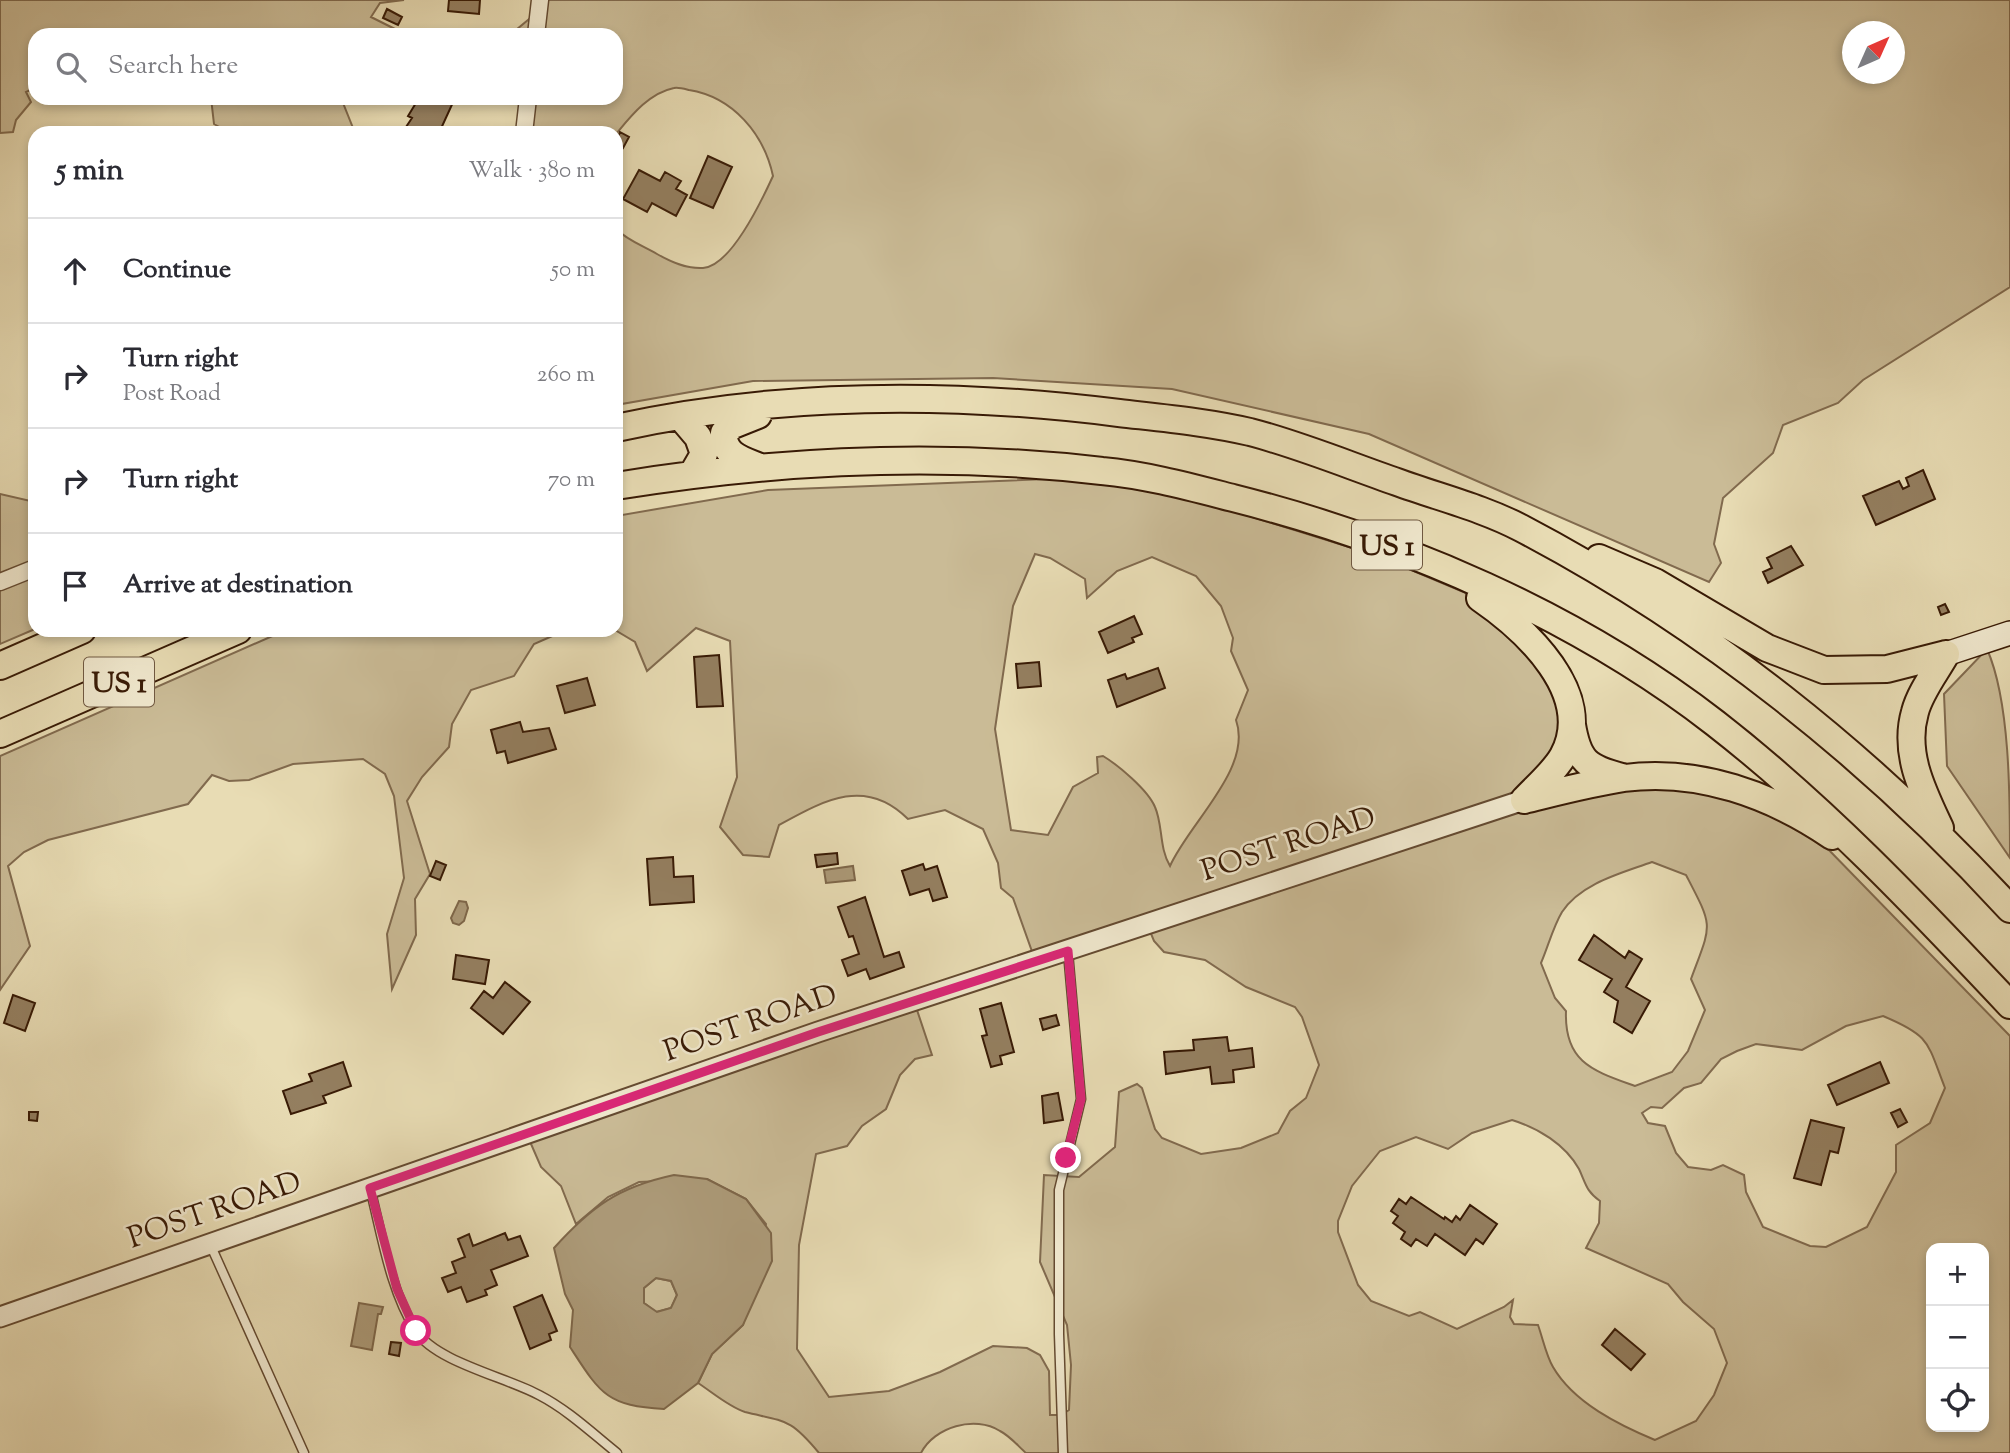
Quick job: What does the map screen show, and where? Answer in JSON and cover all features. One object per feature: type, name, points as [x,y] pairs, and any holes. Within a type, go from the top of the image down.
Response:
[{"type":"highway","name":"US 1","points":[[623,427],[775,406],[891,398],[982,399],[1044,403],[1217,426],[1281,441],[1518,526],[1650,604],[1798,710],[1947,843],[2010,909]]},
{"type":"highway","points":[[761,468],[733,455],[726,447],[724,433],[733,425],[775,406]]},
{"type":"highway","points":[[681,417],[698,438],[704,454],[693,473]]},
{"type":"highway","name":"US 1","points":[[623,485],[693,473],[963,459],[1105,471],[1193,488],[1271,507],[1391,546],[1488,587],[1639,671],[1713,721],[1821,810],[2010,1005]]},
{"type":"highway","points":[[1518,526],[1536,531],[1655,582],[1767,648],[1824,670],[1887,669],[1946,654]]},
{"type":"highway","points":[[1391,546],[1468,589],[1503,613],[1551,665],[1562,684],[1576,749],[1587,764],[1599,771],[1625,778]]},
{"type":"highway","name":"US 1","points":[[0,666],[66,637]]},
{"type":"highway","name":"US 1","points":[[0,734],[222,637]]},
{"type":"highway","points":[[1946,654],[1915,711],[1911,740],[1923,791],[1947,843]]},
{"type":"highway","points":[[1524,800],[1563,755],[1572,723]]},
{"type":"highway","points":[[1524,800],[1625,778],[1662,776],[1727,783],[1827,832],[1873,863]]},
{"type":"main road","points":[[1946,654],[2010,633]]},
{"type":"street","points":[[537,28],[540,0]]},
{"type":"street","points":[[525,126],[527,105]]},
{"type":"street","points":[[0,582],[28,571]]},
{"type":"street","name":"POST ROAD","points":[[0,1317],[795,1040],[1524,800]]},
{"type":"lane","points":[[1063,1453],[1059,1334],[1059,1190],[1081,1099],[1068,951]]},
{"type":"lane","points":[[370,1188],[397,1289],[408,1319],[425,1342],[460,1362],[546,1399],[617,1453]]},
{"type":"lane","points":[[210,1244],[304,1453]]},
{"type":"shaded area","points":[[0,0],[404,0],[380,3],[371,17],[393,28],[28,28],[26,92],[28,105],[16,120],[13,132],[0,133]]},
{"type":"shaded area","points":[[542,0],[2010,0],[2010,287],[1863,380],[1838,403],[1783,425],[1773,453],[1723,498],[1714,544],[1721,563],[1709,582],[1369,434],[1172,389],[993,378],[753,381],[623,404],[623,234],[679,264],[703,268],[714,264],[735,244],[773,176],[769,161],[754,132],[733,109],[705,94],[682,88],[656,95],[623,126],[527,126],[529,105],[623,105],[623,28],[518,28],[540,10]]},
{"type":"shaded area","points":[[212,105],[344,105],[352,126],[218,126],[214,124]]},
{"type":"shaded area","points":[[1072,478],[1194,499],[1378,556],[1492,604],[1573,711],[1535,790],[1628,775],[1788,808],[2010,1036],[2010,1453],[1026,1453],[1011,1438],[990,1426],[967,1424],[945,1430],[935,1436],[921,1453],[819,1453],[794,1427],[779,1420],[739,1410],[727,1403],[698,1383],[712,1354],[743,1325],[766,1224],[746,1199],[707,1179],[639,1182],[608,1197],[576,1224],[561,1186],[541,1167],[528,1137],[914,1001],[932,1055],[915,1059],[900,1075],[886,1109],[862,1126],[847,1146],[816,1154],[799,1245],[797,1349],[829,1397],[889,1391],[940,1372],[993,1346],[1027,1348],[1040,1355],[1049,1371],[1050,1415],[1061,1415],[1069,1410],[1071,1365],[1067,1325],[1040,1262],[1044,1175],[1079,1177],[1115,1147],[1119,1092],[1137,1084],[1142,1088],[1155,1129],[1162,1138],[1201,1154],[1241,1148],[1278,1133],[1290,1111],[1306,1098],[1319,1065],[1302,1017],[1295,1007],[1246,987],[1205,960],[1164,952],[1154,941],[1147,924],[1034,957],[1013,898],[1001,888],[998,863],[983,829],[945,810],[908,819],[876,798],[844,797],[828,801],[779,825],[769,857],[743,855],[720,827],[737,777],[730,641],[696,628],[647,671],[635,642],[623,635],[623,515],[768,490]],"holes":[[[1035,554],[1050,558],[1085,579],[1087,598],[1117,571],[1152,557],[1196,576],[1221,606],[1233,638],[1231,651],[1248,690],[1236,720],[1239,738],[1236,757],[1228,776],[1170,866],[1151,800],[1132,778],[1103,756],[1097,757],[1098,773],[1073,787],[1048,835],[1011,830],[995,729],[1013,606]],[[1652,862],[1686,875],[1702,906],[1707,926],[1691,979],[1705,1010],[1688,1051],[1672,1072],[1635,1086],[1595,1069],[1576,1054],[1570,1043],[1566,1011],[1555,998],[1541,963],[1562,912],[1580,893],[1591,886]],[[1883,1016],[1919,1035],[1925,1042],[1945,1088],[1930,1123],[1896,1145],[1896,1172],[1867,1227],[1826,1247],[1810,1246],[1763,1227],[1746,1192],[1744,1175],[1723,1165],[1711,1170],[1688,1167],[1676,1153],[1665,1126],[1648,1123],[1642,1113],[1651,1107],[1662,1108],[1684,1088],[1701,1083],[1721,1059],[1756,1044],[1802,1050],[1846,1026]],[[1512,1120],[1541,1132],[1559,1145],[1573,1160],[1589,1190],[1600,1201],[1599,1223],[1586,1248],[1668,1284],[1683,1302],[1714,1329],[1727,1363],[1714,1395],[1696,1421],[1655,1440],[1598,1411],[1562,1380],[1546,1352],[1538,1325],[1514,1324],[1510,1317],[1513,1300],[1457,1329],[1420,1312],[1409,1316],[1371,1301],[1358,1285],[1338,1232],[1338,1221],[1352,1186],[1380,1151],[1416,1137],[1448,1149],[1472,1133]]]},
{"type":"shaded area","points":[[0,494],[28,500],[28,632],[0,644]]},
{"type":"shaded area","points":[[270,637],[550,637],[534,644],[514,676],[471,690],[452,724],[449,747],[422,777],[407,801],[430,874],[415,899],[416,935],[392,989],[387,934],[404,878],[394,796],[385,774],[363,759],[293,764],[249,780],[229,781],[212,775],[188,804],[48,840],[24,852],[8,866],[30,946],[0,990],[0,756]]},
{"type":"shaded area","points":[[1987,649],[1995,670],[2004,722],[2009,778],[2010,858],[1947,766],[1944,694]]},
{"type":"shaded area","points":[[853,866],[855,880],[826,883],[824,870]]},
{"type":"shaded area","points":[[459,901],[466,902],[468,908],[464,921],[459,925],[453,923],[451,918]]},
{"type":"shaded area","points":[[674,1175],[707,1179],[746,1199],[771,1233],[772,1261],[743,1325],[712,1354],[698,1383],[664,1409],[629,1405],[606,1394],[580,1363],[570,1347],[573,1310],[565,1294],[554,1248],[593,1210],[621,1193]],"holes":[[[656,1278],[671,1281],[677,1295],[671,1308],[657,1312],[644,1303],[644,1288]]]},
{"type":"shaded area","points":[[656,1278],[671,1281],[677,1295],[671,1308],[656,1312],[644,1303],[644,1288]]},
{"type":"shaded area","points":[[359,1303],[383,1307],[381,1314],[378,1314],[372,1350],[351,1346]]},
{"type":"building","points":[[449,0],[480,0],[479,14],[448,11]]},
{"type":"building","points":[[387,9],[402,17],[398,25],[383,18]]},
{"type":"building","points":[[415,105],[452,105],[442,126],[407,126],[412,118],[408,116]]},
{"type":"building","points":[[623,134],[629,137],[623,148]]},
{"type":"building","points":[[708,156],[732,167],[713,208],[690,198]]},
{"type":"building","points":[[639,170],[660,181],[665,172],[681,181],[676,189],[687,195],[676,216],[652,203],[647,212],[623,199]]},
{"type":"building","points":[[1923,470],[1935,499],[1876,525],[1863,496],[1899,481],[1903,489],[1909,486],[1906,478]]},
{"type":"building","points":[[1791,546],[1803,565],[1768,583],[1763,572],[1772,568],[1767,558]]},
{"type":"building","points":[[1945,604],[1949,612],[1941,615],[1938,607]]},
{"type":"building","points":[[1134,616],[1142,634],[1132,638],[1134,642],[1108,653],[1099,632]]},
{"type":"building","points":[[719,655],[723,706],[697,707],[694,657]]},
{"type":"building","points":[[1039,662],[1041,686],[1018,688],[1016,664]]},
{"type":"building","points":[[1158,668],[1165,688],[1117,707],[1108,680],[1125,674],[1127,679]]},
{"type":"building","points":[[587,678],[595,705],[565,713],[557,686]]},
{"type":"building","points":[[520,722],[523,732],[549,728],[556,749],[508,763],[505,751],[497,753],[491,730]]},
{"type":"building","points":[[837,853],[838,864],[817,867],[815,855]]},
{"type":"building","points":[[673,857],[674,877],[693,876],[694,902],[650,905],[647,859]]},
{"type":"building","points":[[436,861],[446,865],[440,880],[430,876]]},
{"type":"building","points":[[923,864],[925,870],[937,866],[947,897],[933,901],[929,889],[910,895],[902,871]]},
{"type":"building","points":[[865,897],[884,957],[899,952],[904,967],[870,979],[866,969],[848,976],[842,960],[859,954],[853,936],[849,937],[838,907]]},
{"type":"building","points":[[1594,935],[1625,958],[1629,951],[1642,959],[1626,987],[1650,1001],[1632,1033],[1614,1022],[1618,1001],[1604,992],[1612,979],[1579,960]]},
{"type":"building","points":[[456,955],[489,960],[485,984],[453,979]]},
{"type":"building","points":[[505,982],[530,1002],[503,1034],[471,1008],[484,991],[493,998]]},
{"type":"building","points":[[13,995],[35,1003],[25,1031],[4,1023]]},
{"type":"building","points":[[1001,1003],[1014,1052],[1000,1056],[1002,1064],[991,1067],[982,1036],[987,1035],[980,1009]]},
{"type":"building","points":[[1056,1015],[1059,1025],[1043,1030],[1040,1019]]},
{"type":"building","points":[[1227,1037],[1229,1051],[1252,1048],[1254,1067],[1233,1070],[1234,1082],[1212,1084],[1210,1067],[1166,1074],[1164,1052],[1194,1050],[1193,1040]]},
{"type":"building","points":[[343,1062],[351,1086],[323,1096],[326,1103],[291,1114],[283,1091],[312,1081],[309,1074]]},
{"type":"building","points":[[1880,1062],[1889,1083],[1837,1105],[1828,1085]]},
{"type":"building","points":[[1058,1093],[1063,1120],[1044,1123],[1042,1096]]},
{"type":"building","points":[[1900,1109],[1907,1122],[1898,1127],[1891,1113]]},
{"type":"building","points":[[29,1112],[38,1112],[37,1121],[29,1120]]},
{"type":"building","points":[[1811,1120],[1844,1128],[1838,1153],[1830,1151],[1821,1185],[1794,1178]]},
{"type":"building","points":[[1411,1197],[1452,1222],[1456,1216],[1460,1220],[1470,1205],[1497,1224],[1483,1244],[1476,1239],[1465,1255],[1435,1234],[1427,1246],[1416,1239],[1411,1246],[1401,1239],[1405,1232],[1393,1223],[1398,1216],[1391,1211],[1399,1199],[1406,1204]]},
{"type":"building","points":[[505,1233],[508,1240],[520,1236],[528,1256],[491,1270],[497,1285],[485,1290],[487,1295],[467,1302],[461,1287],[448,1292],[442,1278],[456,1273],[452,1262],[465,1257],[458,1239],[469,1234],[473,1246]]},
{"type":"building","points":[[542,1295],[557,1331],[549,1334],[551,1340],[530,1349],[514,1307]]},
{"type":"building","points":[[1615,1329],[1645,1354],[1631,1370],[1602,1345]]},
{"type":"building","points":[[391,1342],[401,1343],[399,1356],[389,1354]]},
{"type":"route","points":[[416,1331],[408,1319],[397,1289],[370,1188],[818,1032],[1068,951],[1081,1099],[1066,1158]]}]
